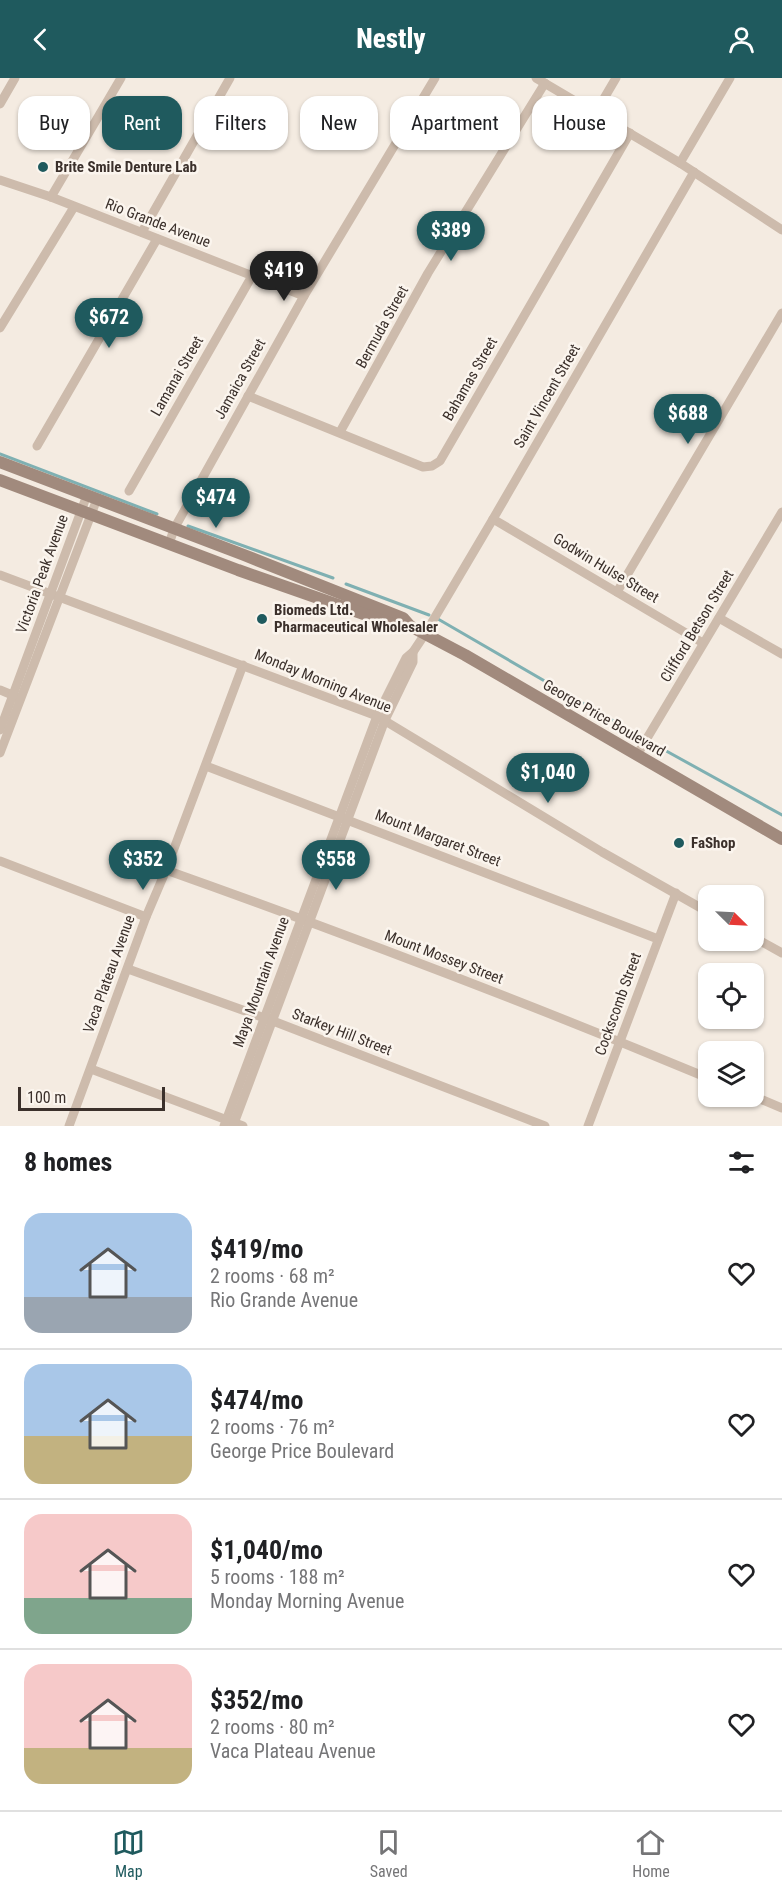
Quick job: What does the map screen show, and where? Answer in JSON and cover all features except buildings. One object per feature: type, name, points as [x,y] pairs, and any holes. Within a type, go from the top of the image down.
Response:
[{"type":"main road","name":"George Price Boulevard","points":[[0,462],[403,618],[410,626],[782,839]]},
{"type":"main road","name":"George Price Boulevard","points":[[0,480],[238,570],[398,626],[410,626]]},
{"type":"street","points":[[0,104],[15,78]]},
{"type":"street","points":[[51,197],[121,78]]},
{"type":"street","points":[[142,232],[230,78]]},
{"type":"street","name":"Jamaica Street","points":[[169,544],[174,529],[304,296],[435,78]]},
{"type":"street","points":[[605,96],[616,78]]},
{"type":"street","points":[[680,163],[730,78]]},
{"type":"street","points":[[540,80],[568,96]]},
{"type":"street","name":"Bermuda Street","points":[[340,432],[428,273],[540,80]]},
{"type":"street","points":[[627,131],[782,230]]},
{"type":"street","name":"Bahamas Street","points":[[248,396],[423,467],[432,466],[440,461],[630,133]]},
{"type":"street","name":"Saint Vincent Street","points":[[425,634],[694,172]]},
{"type":"street","name":"Rio Grande Avenue","points":[[0,180],[51,197],[304,296]]},
{"type":"street","points":[[0,328],[74,207]]},
{"type":"street","points":[[37,446],[157,239]]},
{"type":"street","name":"Lamanai Street","points":[[129,490],[252,276]]},
{"type":"street","points":[[617,592],[782,313]]},
{"type":"street","name":"Victoria Peak Avenue","points":[[0,730],[17,697],[92,497]]},
{"type":"street","name":"Clifford Betson Street","points":[[638,755],[782,512]]},
{"type":"street","name":"Godwin Hulse Street","points":[[493,519],[703,643]]},
{"type":"street","name":"Monday Morning Avenue","points":[[0,575],[381,718],[573,835],[698,906]]},
{"type":"street","points":[[719,618],[782,654]]},
{"type":"street","name":"Maya Mountain Avenue","points":[[232,1124],[305,920],[339,816],[406,658],[425,634]]},
{"type":"street","name":"Vaca Plateau Avenue","points":[[69,1126],[243,665]]},
{"type":"street","points":[[0,690],[17,697],[0,753]]},
{"type":"street","name":"Maya Mountain Avenue","points":[[305,920],[349,820],[381,718]]},
{"type":"street","name":"Mount Margaret Street","points":[[206,766],[658,939]]},
{"type":"street","points":[[0,861],[146,917]]},
{"type":"street","name":"Mount Mossey Street","points":[[166,870],[305,920],[698,1073]]},
{"type":"street","name":"Cockscomb Street","points":[[588,1126],[676,893]]},
{"type":"street","points":[[764,943],[782,953]]},
{"type":"street","name":"Starkey Hill Street","points":[[128,969],[269,1020],[545,1126]]},
{"type":"street","points":[[91,1069],[232,1124]]},
{"type":"street","points":[[764,1101],[782,1108]]},
{"type":"waterway","points":[[0,454],[157,514]]},
{"type":"waterway","points":[[188,526],[333,578]]},
{"type":"waterway","points":[[346,584],[429,615]]},
{"type":"waterway","points":[[438,619],[636,734]]},
{"type":"waterway","points":[[650,742],[782,815]]},
{"type":"place","name":"Brite Smile Denture Lab","points":[[43,167]]},
{"type":"place","name":"Biomeds Ltd. Pharmaceutical Wholesaler","points":[[262,619]]},
{"type":"place","name":"FaShop","points":[[679,843]]}]
